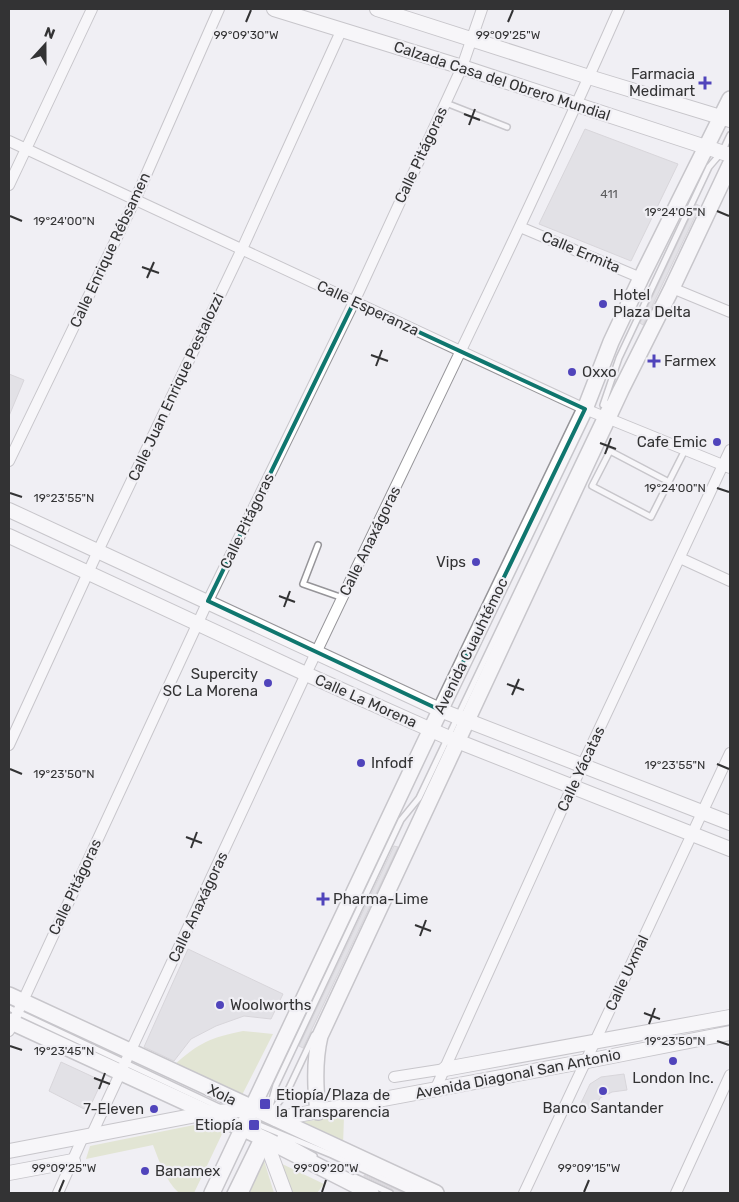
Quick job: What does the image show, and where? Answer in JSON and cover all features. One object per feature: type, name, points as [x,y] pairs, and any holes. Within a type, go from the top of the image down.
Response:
[{"type":"main road","name":"Avenida Cuauhtémoc","points":[[212,1193],[430,729],[585,409],[611,342],[641,278],[707,147],[726,119],[730,99]]},
{"type":"main road","name":"Avenida Cuauhtémoc","points":[[318,1112],[315,1073],[316,1053],[320,1036],[462,719],[604,417],[672,288],[730,165]]},
{"type":"main road","name":"Xola","points":[[13,1013],[126,1062],[266,1128],[436,1193]]},
{"type":"main road","name":"Xola","points":[[13,1013],[126,1062],[207,1112],[247,1119],[266,1128],[371,1193]]},
{"type":"main road","name":"Avenida Cuauhtémoc","points":[[240,1193],[266,1128]]},
{"type":"street","points":[[9,185],[92,9]]},
{"type":"street","name":"Calle Enrique Rébsamen","points":[[9,461],[135,200],[219,9]]},
{"type":"street","name":"Calzada Casa del Obrero Mundial","points":[[274,9],[462,66],[726,153]]},
{"type":"street","name":"Calzada Casa del Obrero Mundial","points":[[377,9],[726,119]]},
{"type":"street","name":"Calle Pitágoras","points":[[13,1013],[208,601],[354,302],[462,66],[482,9]]},
{"type":"street","name":"Calle Anaxágoras","points":[[58,1193],[126,1062],[306,674],[462,351],[619,9]]},
{"type":"street","name":"Calle Juan Enrique Pestalozzi","points":[[9,745],[98,551],[242,249],[342,29]]},
{"type":"street","name":"Calle Esperanza","points":[[9,141],[585,409],[727,466]]},
{"type":"street","name":"Calle Ermita","points":[[520,227],[641,278]]},
{"type":"street","points":[[672,288],[730,312]]},
{"type":"street","name":"Calle Yácatas","points":[[435,1090],[582,765],[680,558],[727,466],[730,450]]},
{"type":"street","name":"Calle La Morena","points":[[9,510],[440,710],[730,823]]},
{"type":"street","name":"Calle La Morena","points":[[9,536],[306,674],[430,729],[572,788],[730,850]]},
{"type":"street","points":[[680,558],[730,581]]},
{"type":"street","name":"Calle Uxmal","points":[[524,1193],[730,753]]},
{"type":"street","name":"Avenida Diagonal San Antonio","points":[[394,1077],[730,1017]]},
{"type":"street","name":"Avenida Diagonal San Antonio","points":[[266,1128],[318,1112],[730,1033]]},
{"type":"street","points":[[676,1193],[730,1075]]},
{"type":"street","points":[[9,1151],[207,1112],[227,1110],[247,1119]]},
{"type":"street","points":[[266,1128],[285,1193]]},
{"type":"street","points":[[9,1172],[73,1161]]},
{"type":"lane","points":[[445,103],[507,127]]},
{"type":"lane","name":"Avenida Cuauhtémoc","points":[[604,417],[721,172],[730,135]]},
{"type":"lane","name":"Avenida Cuauhtémoc","points":[[604,417],[619,358],[709,167],[726,153]]},
{"type":"lane","points":[[669,482],[610,451],[592,486],[651,516],[669,482],[685,450]]},
{"type":"lane","points":[[318,545],[303,584],[343,598]]},
{"type":"lane","name":"Avenida Cuauhtémoc","points":[[266,1128],[276,1085],[401,820],[419,798],[453,739]]},
{"type":"lane","name":"Avenida Cuauhtémoc","points":[[266,1128],[288,1090],[413,826],[419,798]]},
{"type":"lane","points":[[126,1062],[227,1110]]},
{"type":"lane","points":[[266,1128],[319,1159]]},
{"type":"lane","points":[[230,1193],[266,1128]]},
{"type":"lane","points":[[266,1128],[332,1155],[414,1193]]},
{"type":"lane","points":[[345,1172],[390,1193]]},
{"type":"highlighted area","points":[[354,302],[585,409],[440,710],[208,601]]},
{"type":"green space","points":[[243,1031],[273,1034],[241,1097],[174,1065],[206,1042]]},
{"type":"green space","points":[[344,1116],[343,1146],[294,1123]]},
{"type":"green space","points":[[204,1123],[223,1132],[194,1193],[179,1193],[174,1188],[163,1171],[153,1145],[86,1159],[90,1146]]},
{"type":"green space","points":[[263,1157],[274,1193],[247,1193]]},
{"type":"green space","points":[[278,1162],[324,1184],[317,1193],[291,1193]]},
{"type":"building","points":[[585,129],[678,164],[631,261],[539,224]]},
{"type":"building","points":[[696,204],[700,206],[643,325],[640,323]]},
{"type":"building","points":[[9,374],[24,380],[9,416]]},
{"type":"building","points":[[394,846],[398,847],[303,1048],[299,1046]]},
{"type":"building","name":"Woolworths","points":[[188,949],[283,994],[271,1019],[244,1016],[216,1026],[191,1039],[174,1061],[144,1047]]},
{"type":"building","points":[[61,1062],[102,1081],[88,1111],[49,1091]]},
{"type":"building","name":"Banco Santander","points":[[624,1074],[627,1090],[612,1092],[600,1098],[594,1111],[580,1105],[590,1084],[601,1077]]},
{"type":"building","points":[[364,1175],[404,1193],[394,1193],[392,1189]]},
{"type":"place","name":"Farmacia Medimart","points":[[705,83]]},
{"type":"place","name":"Hotel Plaza Delta","points":[[603,304]]},
{"type":"place","name":"Farmex","points":[[654,361]]},
{"type":"place","name":"Oxxo","points":[[572,372]]},
{"type":"place","name":"Cafe Emic","points":[[717,442]]},
{"type":"place","name":"Vips","points":[[476,562]]},
{"type":"place","name":"Supercity SC La Morena","points":[[268,683]]},
{"type":"place","name":"Infodf","points":[[361,763]]},
{"type":"place","name":"Pharma-Lime","points":[[323,899]]},
{"type":"place","name":"Woolworths","points":[[220,1005]]},
{"type":"place","name":"London Inc.","points":[[673,1061]]},
{"type":"place","name":"Banco Santander","points":[[603,1091]]},
{"type":"place","name":"Etiopía/Plaza de la Transparencia","points":[[265,1104]]},
{"type":"place","name":"7-Eleven","points":[[154,1109]]},
{"type":"place","name":"Etiopía","points":[[254,1125]]},
{"type":"place","name":"Banamex","points":[[145,1171]]}]
